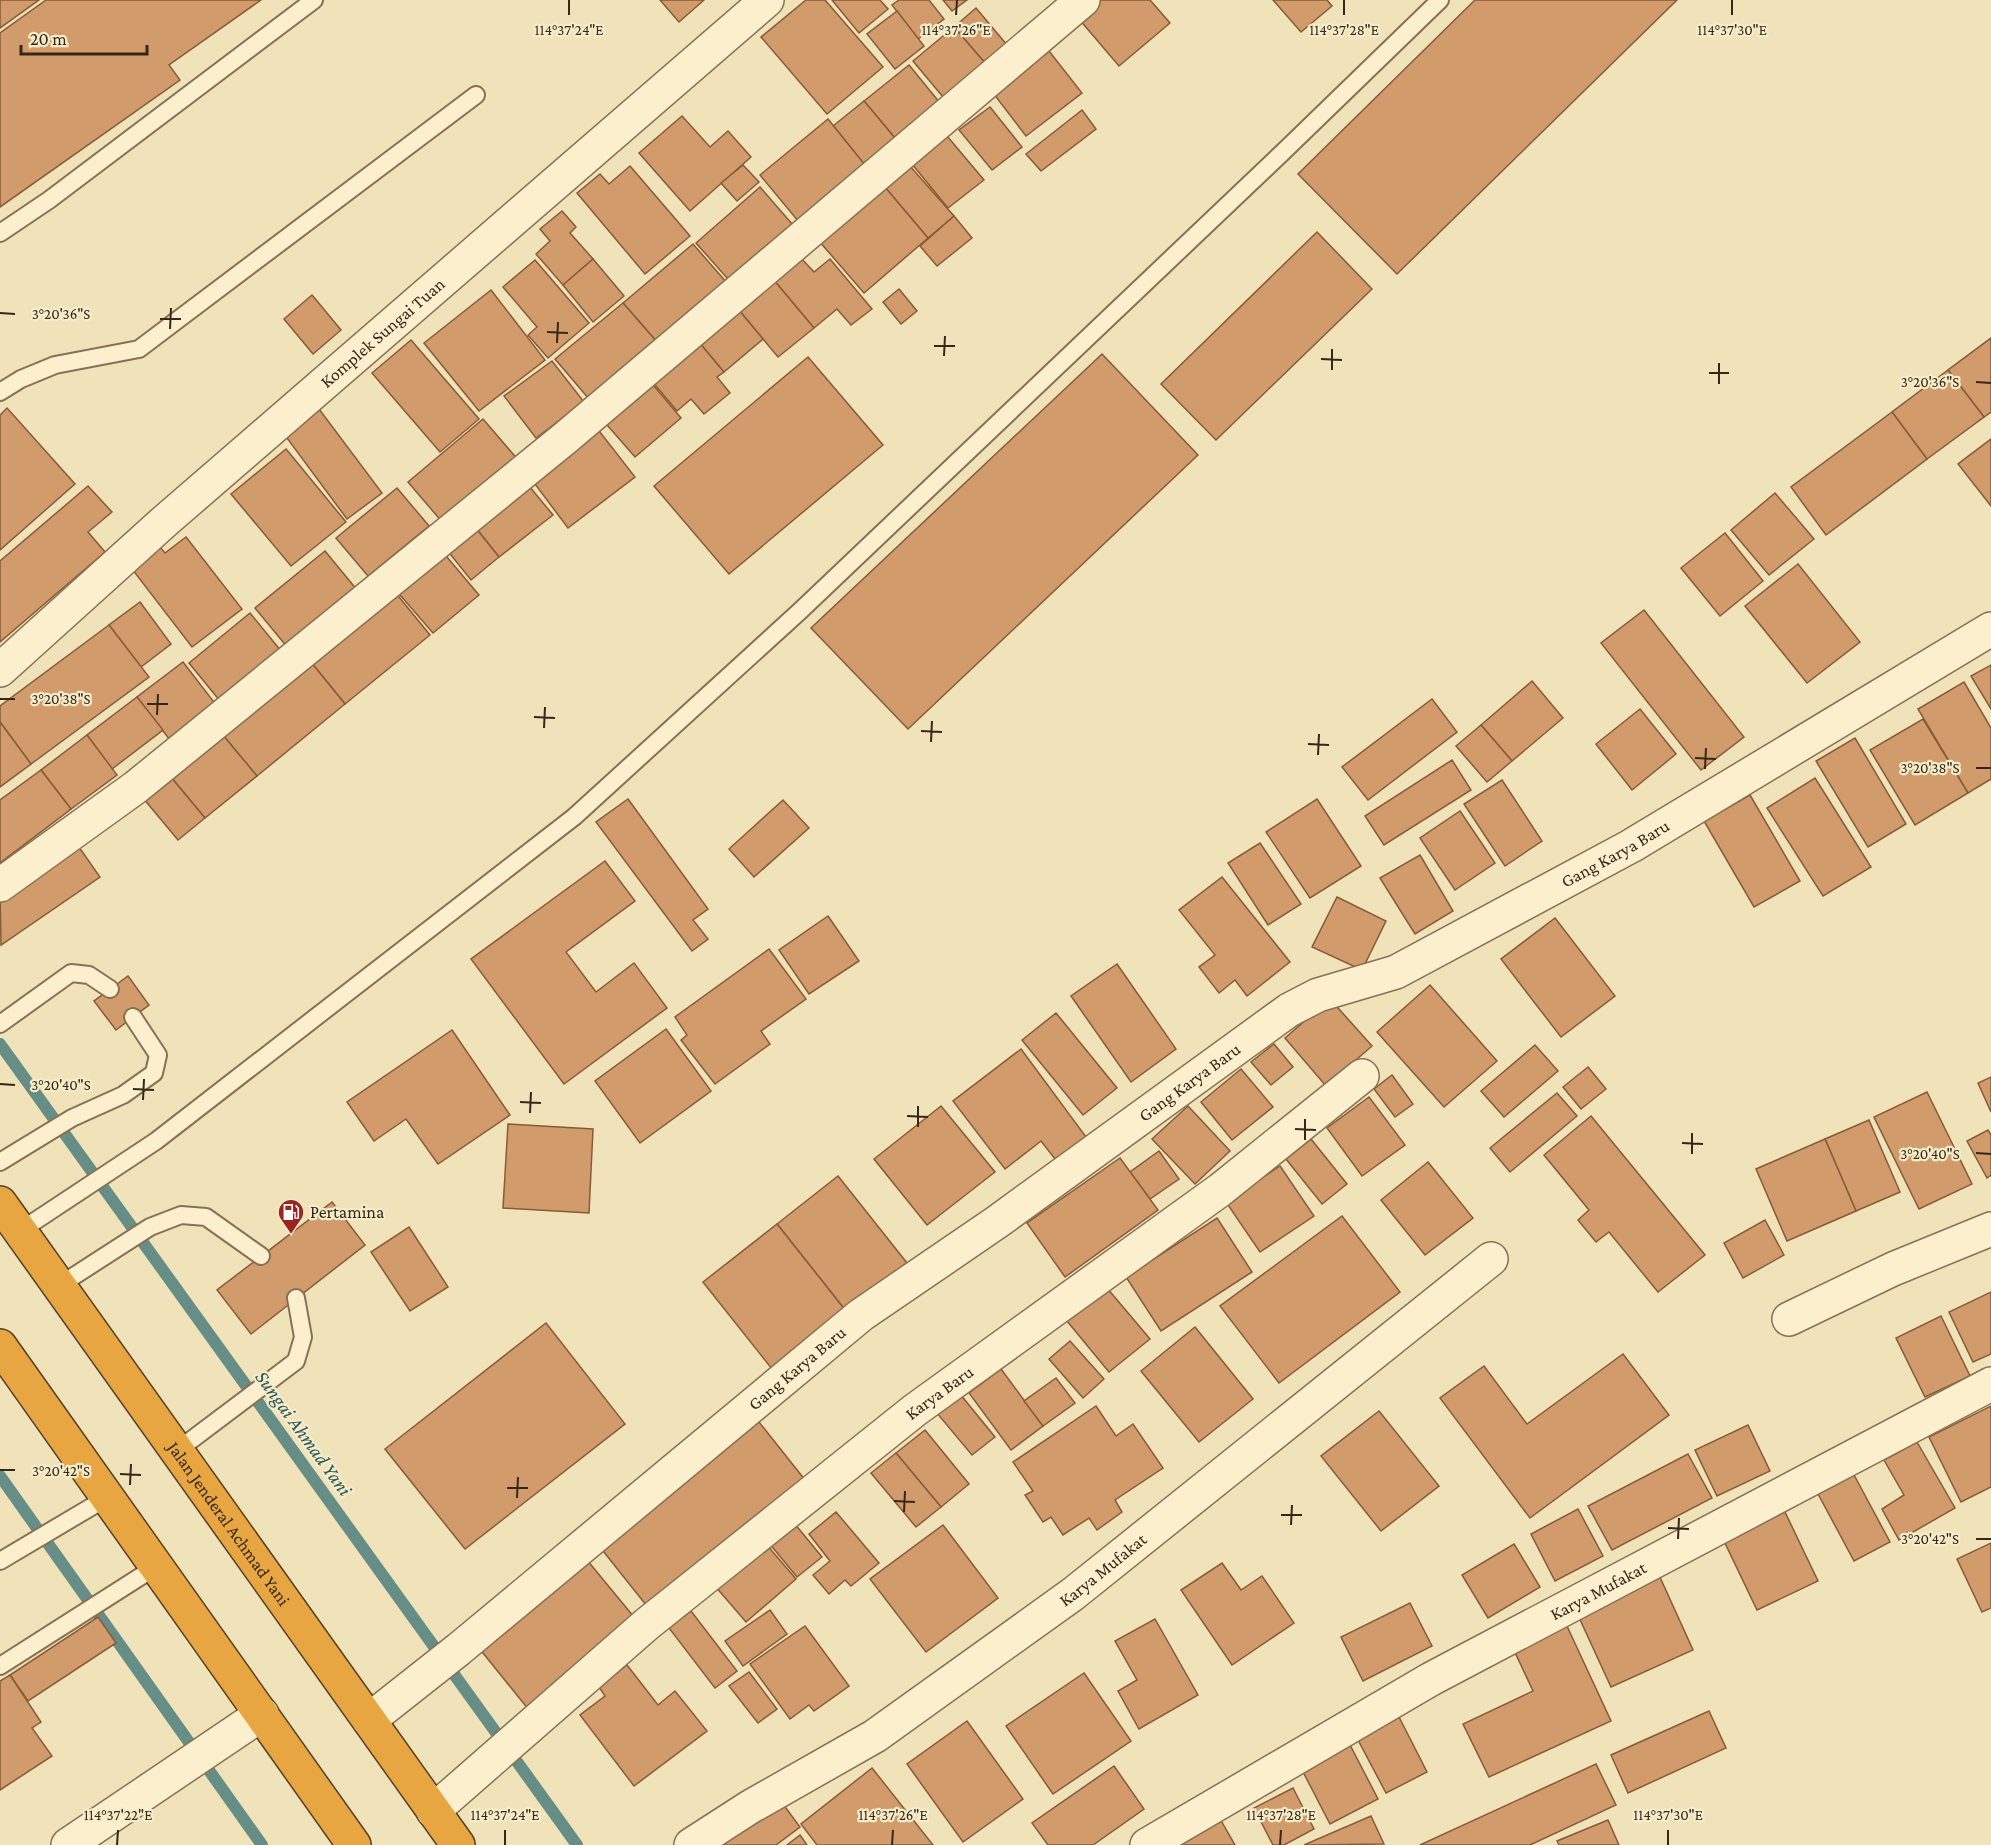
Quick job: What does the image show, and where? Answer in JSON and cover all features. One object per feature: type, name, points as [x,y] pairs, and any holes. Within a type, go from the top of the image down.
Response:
[{"type":"highway","name":"Jalan Jenderal Achmad Yani","points":[[0,1203],[458,1845]]},
{"type":"highway","points":[[0,1346],[354,1845]]},
{"type":"street","name":"Komplek Sungai Tuan","points":[[0,670],[165,520],[767,0]]},
{"type":"street","points":[[0,885],[136,788],[546,454],[1083,0]]},
{"type":"street","name":"Gang Karya Baru","points":[[369,1720],[459,1649],[861,1315],[1007,1215],[1289,1010],[1318,995],[1396,972],[1620,851],[1991,629]]},
{"type":"street","name":"Karya Baru","points":[[433,1810],[647,1624],[915,1410],[1220,1190],[1362,1076]]},
{"type":"street","points":[[1789,1319],[1893,1269],[1991,1229]]},
{"type":"street","name":"Karya Mufakat","points":[[691,1845],[750,1807],[875,1736],[1073,1594],[1491,1259]]},
{"type":"street","name":"Karya Mufakat","points":[[1147,1845],[1431,1679],[1991,1384]]},
{"type":"street","points":[[68,1845],[262,1714]]},
{"type":"lane","points":[[0,233],[50,200],[314,0]]},
{"type":"lane","points":[[20,1231],[68,1202],[156,1141],[574,817],[809,603],[1440,0]]},
{"type":"lane","points":[[0,392],[21,379],[55,365],[139,349],[476,96]]},
{"type":"lane","points":[[3,1021],[71,973],[89,975],[111,988]]},
{"type":"lane","points":[[0,1162],[72,1118],[123,1095],[154,1073],[158,1065],[158,1055],[132,1017]]},
{"type":"lane","points":[[60,1285],[150,1227],[181,1215],[206,1217],[261,1256]]},
{"type":"lane","points":[[178,1450],[242,1404],[296,1361],[303,1337],[296,1298]]},
{"type":"lane","points":[[1,1560],[108,1497]]},
{"type":"lane","points":[[0,1666],[157,1566]]},
{"type":"building","points":[[0,0],[39,0],[0,28]]},
{"type":"building","points":[[46,0],[261,0],[169,65],[180,80],[0,207],[0,33]]},
{"type":"building","points":[[660,0],[704,0],[679,22]]},
{"type":"building","points":[[806,0],[825,0],[883,67],[827,114],[761,37]]},
{"type":"building","points":[[832,0],[880,0],[888,9],[859,33]]},
{"type":"building","points":[[899,0],[929,0],[944,19],[918,39],[892,5]]},
{"type":"building","points":[[943,0],[967,0],[952,11]]},
{"type":"building","points":[[1101,0],[1150,0],[1170,23],[1119,66],[1079,19]]},
{"type":"building","points":[[1273,0],[1327,0],[1332,6],[1301,32]]},
{"type":"building","points":[[1475,0],[1677,0],[1397,274],[1298,174]]},
{"type":"building","points":[[976,8],[1007,45],[985,63],[954,27]]},
{"type":"building","points":[[897,11],[924,46],[895,69],[867,34]]},
{"type":"building","points":[[954,27],[985,63],[943,97],[913,61]]},
{"type":"building","points":[[1049,51],[1082,93],[1026,136],[993,93]]},
{"type":"building","points":[[909,65],[944,108],[900,144],[864,101]]},
{"type":"building","points":[[864,101],[900,144],[869,170],[833,126]]},
{"type":"building","points":[[990,107],[1022,147],[992,170],[959,130]]},
{"type":"building","points":[[1082,110],[1096,129],[1041,171],[1026,154]]},
{"type":"building","points":[[682,116],[710,147],[728,131],[751,157],[690,211],[639,153]]},
{"type":"building","points":[[828,119],[869,170],[803,227],[760,175]]},
{"type":"building","points":[[947,136],[984,180],[948,208],[912,164]]},
{"type":"building","points":[[743,165],[759,182],[737,201],[721,183]]},
{"type":"building","points":[[909,165],[954,216],[928,238],[884,186]]},
{"type":"building","points":[[630,166],[690,236],[645,274],[577,193],[600,174],[609,184]]},
{"type":"building","points":[[884,186],[928,238],[864,293],[819,241]]},
{"type":"building","points":[[760,187],[799,232],[735,287],[696,243]]},
{"type":"building","points":[[562,211],[576,227],[570,233],[593,259],[563,285],[536,254],[550,241],[540,229]]},
{"type":"building","points":[[954,216],[972,238],[937,266],[920,246]]},
{"type":"building","points":[[1317,232],[1372,289],[1216,440],[1161,384]]},
{"type":"building","points":[[693,244],[727,283],[657,342],[623,303]]},
{"type":"building","points":[[800,257],[814,272],[830,259],[872,309],[851,325],[837,309],[814,328],[773,279]]},
{"type":"building","points":[[593,259],[624,296],[593,322],[563,285]]},
{"type":"building","points":[[535,260],[589,323],[548,358],[528,335],[537,327],[503,287]]},
{"type":"building","points":[[773,279],[814,328],[778,357],[738,309]]},
{"type":"building","points":[[899,289],[917,311],[901,324],[883,302]]},
{"type":"building","points":[[491,290],[545,360],[479,411],[424,343]]},
{"type":"building","points":[[312,295],[341,330],[313,354],[284,319]]},
{"type":"building","points":[[623,303],[657,342],[589,399],[555,359]]},
{"type":"building","points":[[738,309],[763,339],[724,372],[698,341]]},
{"type":"building","points":[[1991,338],[1991,412],[1984,417],[1948,370]]},
{"type":"building","points":[[411,340],[479,419],[440,452],[372,373]]},
{"type":"building","points":[[698,341],[724,372],[717,377],[730,393],[704,414],[691,399],[677,411],[651,380]]},
{"type":"building","points":[[1102,354],[1198,455],[908,729],[811,628]]},
{"type":"building","points":[[808,357],[883,445],[729,574],[654,486]]},
{"type":"building","points":[[552,361],[584,402],[536,438],[504,396]]},
{"type":"building","points":[[1948,370],[1984,417],[1927,459],[1892,412]]},
{"type":"building","points":[[648,379],[681,418],[635,457],[601,418]]},
{"type":"building","points":[[7,408],[75,484],[0,550],[0,415]]},
{"type":"building","points":[[319,409],[382,493],[347,519],[284,434]]},
{"type":"building","points":[[1892,412],[1927,459],[1826,535],[1791,487]]},
{"type":"building","points":[[483,419],[519,461],[443,523],[408,482]]},
{"type":"building","points":[[596,427],[635,477],[568,528],[529,476]]},
{"type":"building","points":[[1991,439],[1991,506],[1958,464]]},
{"type":"building","points":[[286,449],[346,522],[291,566],[231,494]]},
{"type":"building","points":[[524,480],[553,515],[499,557],[471,522]]},
{"type":"building","points":[[88,486],[112,512],[88,532],[105,552],[0,642],[0,561]]},
{"type":"building","points":[[397,488],[429,526],[368,576],[336,538]]},
{"type":"building","points":[[1775,493],[1814,539],[1769,575],[1731,530]]},
{"type":"building","points":[[471,522],[499,557],[471,580],[443,545]]},
{"type":"building","points":[[1725,533],[1763,581],[1720,616],[1681,568]]},
{"type":"building","points":[[186,537],[242,609],[192,647],[132,569],[160,547],[165,553]]},
{"type":"building","points":[[441,550],[479,595],[433,633],[394,588]]},
{"type":"building","points":[[325,551],[357,590],[288,648],[255,608]]},
{"type":"building","points":[[1798,564],[1860,642],[1807,683],[1745,606]]},
{"type":"building","points":[[390,586],[430,635],[345,704],[306,656]]},
{"type":"building","points":[[140,602],[171,644],[141,667],[109,625]]},
{"type":"building","points":[[1644,610],[1744,737],[1701,770],[1601,643]]},
{"type":"building","points":[[250,613],[281,651],[220,701],[189,663]]},
{"type":"building","points":[[109,625],[149,677],[31,764],[0,722],[0,706]]},
{"type":"building","points":[[306,656],[345,704],[257,776],[217,728]]},
{"type":"building","points":[[183,662],[220,710],[173,744],[137,697]]},
{"type":"building","points":[[1991,665],[1991,709],[1971,676]]},
{"type":"building","points":[[1532,681],[1563,718],[1512,761],[1481,725]]},
{"type":"building","points":[[1964,682],[1991,728],[1991,779],[1968,793],[1918,709]]},
{"type":"building","points":[[137,697],[163,730],[112,769],[87,735]]},
{"type":"building","points":[[1432,699],[1457,732],[1368,800],[1342,767]]},
{"type":"building","points":[[1640,709],[1676,754],[1632,790],[1596,744]]},
{"type":"building","points":[[1923,719],[1968,793],[1915,825],[1870,750]]},
{"type":"building","points":[[0,722],[31,764],[0,787]]},
{"type":"building","points":[[1481,725],[1512,761],[1487,782],[1456,746]]},
{"type":"building","points":[[217,728],[257,776],[205,818],[165,770]]},
{"type":"building","points":[[87,735],[117,775],[71,809],[41,770]]},
{"type":"building","points":[[1855,738],[1906,824],[1868,847],[1816,761]]},
{"type":"building","points":[[1452,760],[1471,790],[1384,845],[1365,816]]},
{"type":"building","points":[[41,770],[71,809],[0,863],[0,800]]},
{"type":"building","points":[[165,770],[205,818],[178,840],[138,792]]},
{"type":"building","points":[[1815,778],[1871,867],[1823,896],[1767,808]]},
{"type":"building","points":[[1502,780],[1542,841],[1505,866],[1464,804]]},
{"type":"building","points":[[1750,795],[1800,881],[1754,907],[1704,821]]},
{"type":"building","points":[[628,799],[708,909],[693,920],[708,939],[692,951],[596,822]]},
{"type":"building","points":[[1317,799],[1361,866],[1310,898],[1266,832]]},
{"type":"building","points":[[783,800],[809,828],[754,877],[729,849]]},
{"type":"building","points":[[1460,811],[1495,863],[1455,890],[1420,838]]},
{"type":"building","points":[[74,840],[100,877],[1,945],[0,892]]},
{"type":"building","points":[[1260,843],[1301,904],[1268,925],[1228,863]]},
{"type":"building","points":[[1420,855],[1453,911],[1415,934],[1380,878]]},
{"type":"building","points":[[605,861],[635,901],[566,952],[596,992],[634,963],[667,1008],[564,1084],[471,959]]},
{"type":"building","points":[[1222,877],[1290,962],[1247,996],[1235,980],[1219,993],[1199,967],[1215,955],[1179,910]]},
{"type":"building","points":[[1337,897],[1386,921],[1362,970],[1312,947]]},
{"type":"building","points":[[828,916],[859,961],[809,994],[779,950]]},
{"type":"building","points":[[1555,918],[1615,996],[1561,1037],[1501,959]]},
{"type":"building","points":[[769,949],[806,999],[761,1031],[770,1044],[715,1084],[681,1040],[687,1035],[675,1017]]},
{"type":"building","points":[[1117,964],[1176,1049],[1131,1082],[1071,996]]},
{"type":"building","points":[[128,976],[149,1005],[116,1030],[94,1001]]},
{"type":"building","points":[[1430,985],[1497,1061],[1444,1107],[1377,1032]]},
{"type":"building","points":[[1330,999],[1372,1046],[1326,1086],[1285,1038]]},
{"type":"building","points":[[1056,1013],[1117,1088],[1083,1115],[1022,1040]]},
{"type":"building","points":[[666,1029],[711,1091],[640,1143],[595,1081]]},
{"type":"building","points":[[452,1030],[510,1115],[438,1164],[406,1119],[374,1141],[347,1102]]},
{"type":"building","points":[[1274,1044],[1293,1067],[1271,1085],[1251,1062]]},
{"type":"building","points":[[1535,1045],[1558,1071],[1504,1117],[1481,1091]]},
{"type":"building","points":[[1021,1049],[1089,1141],[1059,1164],[1041,1141],[1005,1169],[953,1101]]},
{"type":"building","points":[[1588,1067],[1606,1089],[1581,1109],[1563,1087]]},
{"type":"building","points":[[1241,1069],[1273,1107],[1232,1140],[1201,1102]]},
{"type":"building","points":[[1392,1075],[1413,1104],[1395,1117],[1374,1089]]},
{"type":"building","points":[[1991,1077],[1991,1112],[1978,1083]]},
{"type":"building","points":[[1927,1092],[1972,1184],[1919,1209],[1874,1117]]},
{"type":"building","points":[[1557,1093],[1577,1116],[1510,1172],[1490,1148]]},
{"type":"building","points":[[1369,1097],[1405,1145],[1362,1176],[1327,1128]]},
{"type":"building","points":[[941,1106],[995,1172],[927,1225],[874,1159]]},
{"type":"building","points":[[1188,1106],[1230,1151],[1195,1184],[1152,1139]]},
{"type":"building","points":[[1591,1116],[1705,1255],[1658,1292],[1609,1232],[1596,1242],[1578,1220],[1589,1210],[1544,1155]]},
{"type":"building","points":[[1869,1120],[1900,1192],[1856,1211],[1825,1139]]},
{"type":"building","points":[[508,1124],[593,1129],[589,1213],[503,1208]]},
{"type":"building","points":[[1988,1130],[1991,1135],[1991,1175],[1987,1178],[1967,1141]]},
{"type":"building","points":[[1311,1139],[1347,1184],[1322,1204],[1286,1159]]},
{"type":"building","points":[[1825,1139],[1856,1211],[1787,1241],[1756,1169]]},
{"type":"building","points":[[1159,1151],[1179,1179],[1150,1199],[1130,1172]]},
{"type":"building","points":[[1120,1158],[1158,1210],[1065,1277],[1027,1223]]},
{"type":"building","points":[[1428,1162],[1473,1218],[1425,1255],[1381,1200]]},
{"type":"building","points":[[1280,1166],[1314,1216],[1260,1252],[1226,1202]]},
{"type":"building","points":[[838,1176],[907,1263],[846,1311],[777,1224]]},
{"type":"building","points":[[332,1202],[365,1245],[251,1334],[217,1290]]},
{"type":"building","points":[[1342,1216],[1400,1292],[1279,1383],[1220,1306]]},
{"type":"building","points":[[1217,1218],[1252,1272],[1161,1331],[1126,1277]]},
{"type":"building","points":[[1765,1220],[1784,1255],[1743,1278],[1724,1243]]},
{"type":"building","points":[[777,1224],[846,1311],[772,1369],[703,1282]]},
{"type":"building","points":[[409,1227],[448,1287],[410,1311],[371,1252]]},
{"type":"building","points":[[1107,1288],[1150,1339],[1109,1372],[1067,1321]]},
{"type":"building","points":[[1991,1292],[1991,1354],[1973,1362],[1949,1312]]},
{"type":"building","points":[[1941,1316],[1970,1376],[1925,1397],[1896,1338]]},
{"type":"building","points":[[546,1323],[625,1424],[465,1549],[385,1449]]},
{"type":"building","points":[[1195,1327],[1253,1399],[1199,1442],[1141,1371]]},
{"type":"building","points":[[1070,1341],[1104,1379],[1083,1398],[1049,1359]]},
{"type":"building","points":[[1623,1354],[1669,1415],[1530,1518],[1440,1398],[1484,1366],[1527,1424]]},
{"type":"building","points":[[1001,1369],[1043,1426],[1011,1450],[969,1393]]},
{"type":"building","points":[[1056,1378],[1075,1403],[1043,1426],[1024,1401]]},
{"type":"building","points":[[960,1394],[995,1437],[972,1455],[936,1412]]},
{"type":"building","points":[[1096,1406],[1116,1436],[1133,1424],[1163,1468],[1115,1500],[1122,1512],[1097,1530],[1089,1518],[1063,1535],[1051,1517],[1043,1522],[1025,1495],[1033,1491],[1013,1462]]},
{"type":"building","points":[[1991,1406],[1991,1487],[1961,1502],[1929,1437]]},
{"type":"building","points":[[1379,1411],[1439,1486],[1381,1531],[1321,1456]]},
{"type":"building","points":[[755,1417],[809,1485],[650,1610],[596,1542]]},
{"type":"building","points":[[1748,1425],[1770,1471],[1717,1496],[1695,1450]]},
{"type":"building","points":[[925,1430],[969,1484],[941,1507],[896,1453]]},
{"type":"building","points":[[1917,1442],[1955,1508],[1899,1540],[1882,1509],[1904,1495],[1884,1460]]},
{"type":"building","points":[[896,1453],[941,1507],[916,1527],[871,1473]]},
{"type":"building","points":[[1688,1454],[1712,1498],[1612,1550],[1588,1506]]},
{"type":"building","points":[[1853,1473],[1890,1542],[1854,1561],[1817,1492]]},
{"type":"building","points":[[1578,1509],[1603,1556],[1555,1581],[1531,1534]]},
{"type":"building","points":[[836,1512],[879,1563],[851,1586],[845,1580],[829,1594],[813,1575],[830,1561],[809,1534]]},
{"type":"building","points":[[1785,1512],[1818,1581],[1757,1610],[1724,1541]]},
{"type":"building","points":[[794,1523],[822,1557],[797,1577],[769,1543]]},
{"type":"building","points":[[943,1525],[998,1598],[926,1652],[870,1579]]},
{"type":"building","points":[[1991,1543],[1991,1608],[1982,1612],[1957,1559]]},
{"type":"building","points":[[766,1544],[796,1579],[746,1622],[715,1586]]},
{"type":"building","points":[[1514,1544],[1540,1587],[1488,1618],[1462,1575]]},
{"type":"building","points":[[587,1560],[638,1622],[529,1710],[479,1648]]},
{"type":"building","points":[[1222,1563],[1241,1590],[1262,1576],[1294,1623],[1232,1665],[1181,1590]]},
{"type":"building","points":[[1659,1575],[1693,1650],[1611,1687],[1577,1613]]},
{"type":"building","points":[[1410,1603],[1432,1646],[1363,1681],[1341,1637]]},
{"type":"building","points":[[770,1610],[787,1634],[743,1666],[725,1641]]},
{"type":"building","points":[[691,1611],[737,1671],[715,1688],[669,1628]]},
{"type":"building","points":[[98,1617],[116,1643],[28,1701],[10,1675]]},
{"type":"building","points":[[1155,1619],[1198,1695],[1139,1729],[1118,1691],[1137,1680],[1115,1641]]},
{"type":"building","points":[[1566,1624],[1611,1721],[1489,1777],[1463,1724],[1533,1691],[1513,1648]]},
{"type":"building","points":[[805,1626],[849,1686],[814,1711],[809,1705],[790,1719],[750,1664]]},
{"type":"building","points":[[627,1665],[658,1705],[675,1691],[707,1731],[634,1786],[580,1715],[605,1696],[599,1687]]},
{"type":"building","points":[[749,1672],[777,1709],[758,1723],[729,1686]]},
{"type":"building","points":[[1084,1673],[1131,1741],[1053,1794],[1006,1726]]},
{"type":"building","points":[[10,1675],[41,1722],[32,1728],[52,1756],[0,1790],[0,1681]]},
{"type":"building","points":[[1709,1711],[1726,1748],[1628,1793],[1611,1755]]},
{"type":"building","points":[[1399,1717],[1427,1772],[1386,1793],[1357,1738]]},
{"type":"building","points":[[967,1721],[1023,1799],[963,1842],[907,1764]]},
{"type":"building","points":[[1349,1743],[1378,1799],[1330,1824],[1301,1768]]},
{"type":"building","points":[[1596,1764],[1616,1805],[1530,1845],[1420,1845]]},
{"type":"building","points":[[1114,1766],[1144,1809],[1093,1845],[1048,1845],[1032,1823]]},
{"type":"building","points":[[872,1768],[933,1845],[817,1845],[801,1824]]},
{"type":"building","points":[[1293,1788],[1314,1829],[1284,1845],[1273,1845],[1254,1808]]},
{"type":"building","points":[[780,1800],[800,1827],[776,1845],[722,1845]]},
{"type":"building","points":[[1371,1816],[1384,1844],[1304,1845]]},
{"type":"building","points":[[1219,1817],[1235,1845],[1168,1845]]},
{"type":"building","points":[[1608,1820],[1619,1845],[1559,1845],[1557,1841]]},
{"type":"building","points":[[800,1835],[807,1845],[787,1845]]},
{"type":"waterway","name":"Sungai Ahmad Yani","points":[[0,1044],[577,1845]]},
{"type":"waterway","name":"Sungai Ahmad Yani","points":[[0,1476],[262,1845]]},
{"type":"place","name":"Pertamina","points":[[291,1235]]}]
